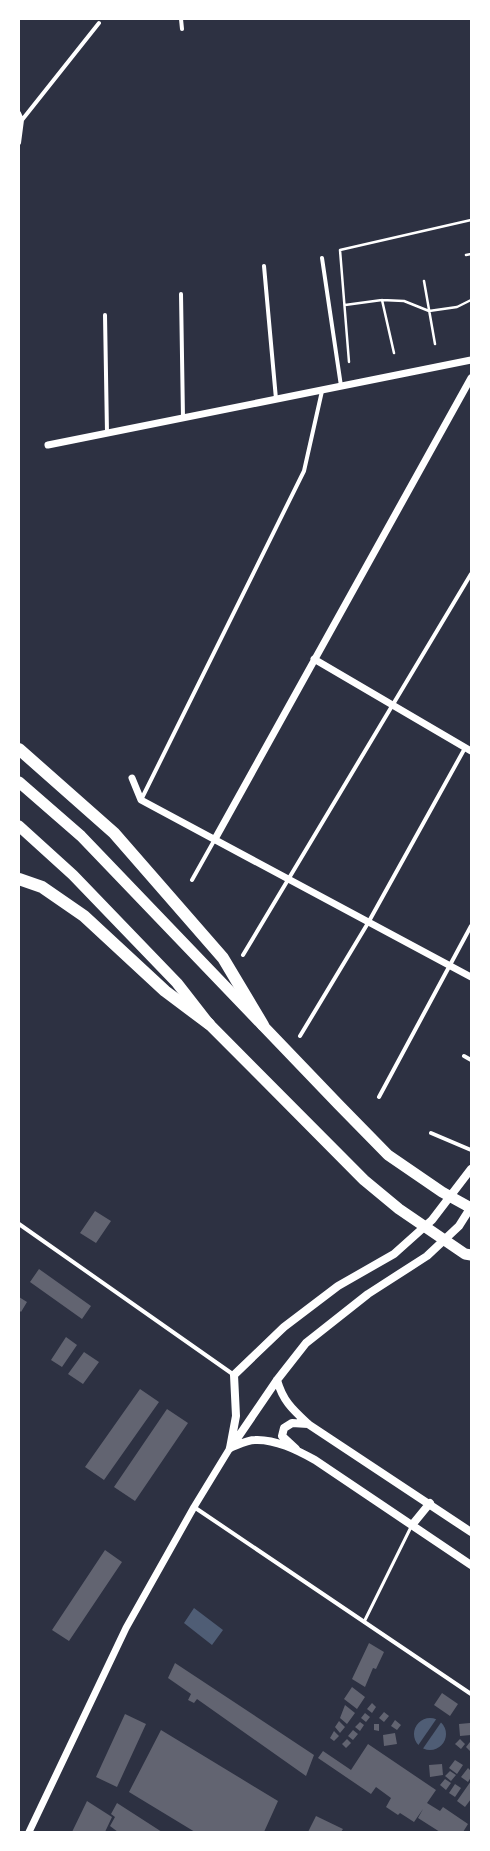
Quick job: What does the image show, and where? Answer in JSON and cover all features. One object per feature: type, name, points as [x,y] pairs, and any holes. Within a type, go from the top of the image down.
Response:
[{"type":"highway","points":[[19,749],[114,833],[223,958],[263,1025]]},
{"type":"highway","points":[[19,782],[81,836],[338,1105],[388,1155],[442,1192],[471,1208]]},
{"type":"highway","points":[[19,826],[73,875],[177,983],[209,1024],[364,1180],[399,1208],[469,1255]]},
{"type":"highway","points":[[19,879],[42,887],[84,916],[165,991],[209,1024]]},
{"type":"main road","points":[[230,1448],[236,1416],[234,1375],[284,1327],[338,1286],[394,1254],[432,1220],[471,1169]]},
{"type":"main road","points":[[230,1448],[277,1380],[306,1342],[368,1294],[427,1256],[459,1226],[471,1208]]},
{"type":"main road","points":[[277,1380],[281,1394],[289,1406],[308,1424],[430,1503],[471,1532]]},
{"type":"main road","points":[[298,1451],[282,1436],[284,1428],[292,1423],[308,1424]]},
{"type":"main road","points":[[230,1448],[254,1440],[267,1441],[298,1451],[315,1460],[471,1565]]},
{"type":"main road","points":[[412,1525],[430,1503]]},
{"type":"street","points":[[181,19],[182,30]]},
{"type":"street","points":[[19,143],[22,120],[99,23]]},
{"type":"street","points":[[19,114],[22,120]]},
{"type":"street","points":[[322,258],[341,386]]},
{"type":"street","points":[[264,266],[276,399]]},
{"type":"street","points":[[181,294],[183,418]]},
{"type":"street","points":[[105,315],[107,433]]},
{"type":"street","points":[[48,445],[471,360]]},
{"type":"street","points":[[192,880],[471,378]]},
{"type":"street","points":[[141,800],[304,471],[322,391]]},
{"type":"street","points":[[243,955],[471,574]]},
{"type":"street","points":[[300,1036],[368,923],[468,749],[314,659]]},
{"type":"street","points":[[132,778],[141,800],[449,967],[471,977]]},
{"type":"street","points":[[379,1097],[471,926]]},
{"type":"street","points":[[464,1056],[471,1060]]},
{"type":"street","points":[[431,1133],[471,1150]]},
{"type":"street","points":[[19,1224],[234,1375]]},
{"type":"street","points":[[29,1832],[126,1628],[194,1507],[230,1448]]},
{"type":"street","points":[[194,1507],[471,1694]]},
{"type":"lane","points":[[364,1622],[412,1525]]},
{"type":"path","points":[[349,362],[340,250],[471,220]]},
{"type":"path","points":[[466,255],[471,254]]},
{"type":"path","points":[[424,281],[435,344]]},
{"type":"path","points":[[344,305],[382,300],[404,302],[429,311],[457,307],[471,300]]},
{"type":"path","points":[[382,300],[394,354]]},
{"type":"water","points":[[194,1608],[223,1630],[212,1645],[184,1623]]},
{"type":"water","points":[[430,1718],[439,1721],[443,1725],[446,1734],[443,1743],[439,1747],[430,1750],[421,1747],[417,1743],[414,1734],[417,1725],[421,1721]]},
{"type":"pier","points":[[437,1718],[442,1721],[422,1750],[417,1747]]},
{"type":"building","points":[[95,1211],[111,1221],[96,1243],[80,1233]]},
{"type":"building","points":[[39,1269],[91,1306],[82,1319],[30,1282]]},
{"type":"building","points":[[19,1297],[27,1302],[21,1312],[19,1310]]},
{"type":"building","points":[[66,1337],[77,1345],[62,1367],[51,1360]]},
{"type":"building","points":[[84,1352],[99,1362],[83,1384],[68,1374]]},
{"type":"building","points":[[140,1389],[159,1402],[104,1480],[85,1467]]},
{"type":"building","points":[[167,1409],[188,1423],[135,1501],[114,1487]]},
{"type":"building","points":[[105,1550],[122,1562],[69,1641],[52,1630]]},
{"type":"building","points":[[369,1643],[384,1652],[376,1669],[373,1668],[365,1687],[352,1679]]},
{"type":"building","points":[[175,1663],[314,1755],[306,1776],[197,1699],[194,1703],[188,1700],[191,1694],[168,1678]]},
{"type":"building","points":[[352,1687],[365,1697],[357,1709],[344,1699]]},
{"type":"building","points":[[442,1693],[458,1704],[450,1716],[434,1705]]},
{"type":"building","points":[[372,1703],[376,1707],[372,1713],[367,1709]]},
{"type":"building","points":[[345,1705],[355,1713],[347,1724],[340,1718]]},
{"type":"building","points":[[384,1712],[389,1716],[384,1722],[379,1718]]},
{"type":"building","points":[[365,1713],[370,1717],[366,1722],[361,1718]]},
{"type":"building","points":[[125,1714],[146,1724],[117,1787],[96,1777]]},
{"type":"building","points":[[395,1720],[401,1725],[397,1730],[391,1726]]},
{"type":"building","points":[[339,1721],[345,1727],[340,1733],[335,1727]]},
{"type":"building","points":[[360,1722],[364,1725],[360,1731],[355,1727]]},
{"type":"building","points":[[470,1723],[471,1735],[460,1736],[459,1724]]},
{"type":"building","points":[[374,1724],[379,1724],[379,1731],[374,1730]]},
{"type":"building","points":[[161,1730],[278,1801],[264,1832],[195,1832],[129,1792]]},
{"type":"building","points":[[353,1730],[358,1734],[353,1740],[348,1736]]},
{"type":"building","points":[[334,1731],[339,1736],[334,1741],[330,1738]]},
{"type":"building","points":[[395,1733],[397,1744],[384,1746],[383,1735]]},
{"type":"building","points":[[347,1739],[351,1743],[346,1748],[342,1744]]},
{"type":"building","points":[[460,1739],[465,1744],[461,1749],[455,1744]]},
{"type":"building","points":[[470,1742],[471,1743],[471,1752],[466,1747]]},
{"type":"building","points":[[368,1744],[436,1790],[427,1803],[440,1811],[443,1807],[468,1824],[463,1832],[440,1832],[418,1818],[423,1809],[414,1822],[400,1813],[398,1815],[386,1807],[391,1798],[376,1787],[371,1794],[318,1758],[323,1751],[351,1770]]},
{"type":"building","points":[[455,1760],[463,1765],[457,1774],[449,1768]]},
{"type":"building","points":[[442,1764],[443,1775],[430,1777],[429,1765]]},
{"type":"building","points":[[468,1768],[471,1771],[471,1777],[468,1782],[461,1777]]},
{"type":"building","points":[[450,1771],[456,1775],[451,1781],[445,1776]]},
{"type":"building","points":[[445,1779],[451,1783],[446,1790],[440,1785]]},
{"type":"building","points":[[471,1781],[471,1799],[465,1807],[457,1801]]},
{"type":"building","points":[[455,1784],[461,1788],[455,1797],[449,1793]]},
{"type":"building","points":[[87,1801],[112,1817],[105,1832],[72,1832]]},
{"type":"building","points":[[117,1803],[162,1832],[118,1832],[110,1826],[115,1817],[111,1814]]},
{"type":"building","points":[[316,1816],[343,1829],[341,1832],[308,1832]]}]
